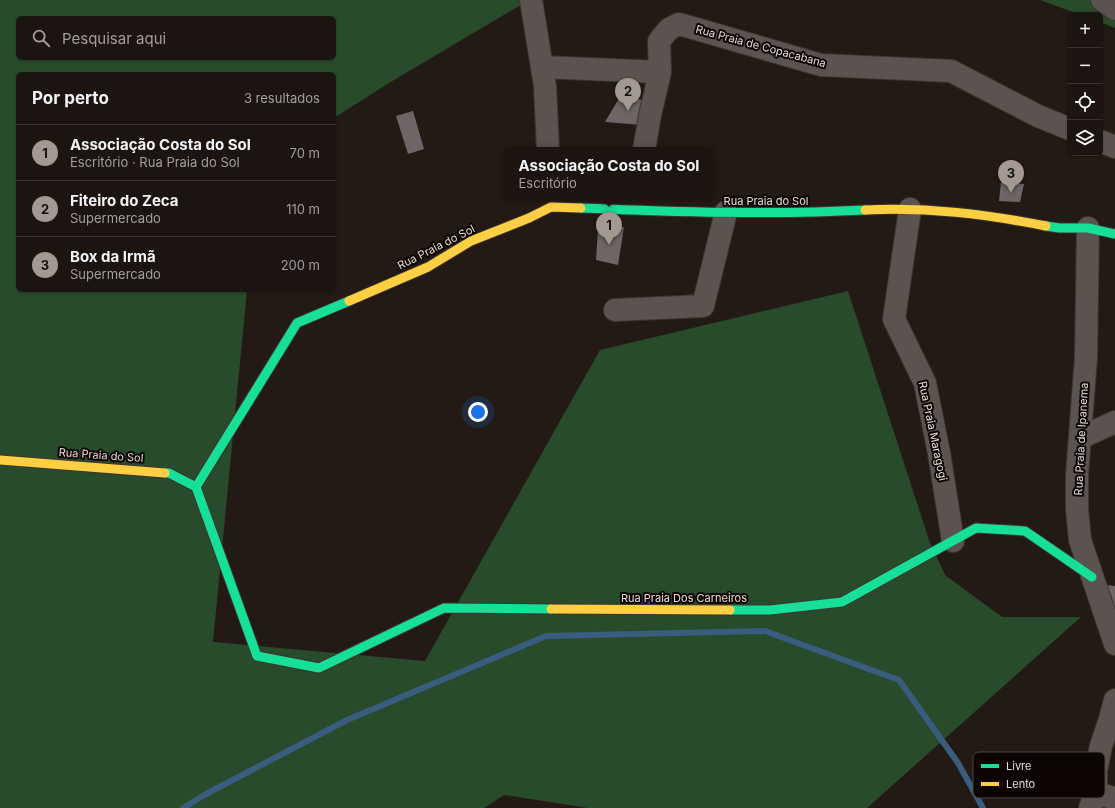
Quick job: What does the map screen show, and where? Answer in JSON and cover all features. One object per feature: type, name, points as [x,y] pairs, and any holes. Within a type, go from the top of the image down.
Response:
[{"type":"street","points":[[531,0],[545,86],[548,147]]},
{"type":"street","points":[[1102,0],[1115,9]]},
{"type":"street","name":"Rua Praia de Copacabana","points":[[660,72],[659,41],[669,29],[679,24],[821,65],[951,71],[1038,116],[1067,128]]},
{"type":"street","points":[[542,67],[660,72],[645,147]]},
{"type":"street","points":[[1103,142],[1115,147]]},
{"type":"street","name":"Rua Praia do Sol","points":[[0,460],[169,473],[196,487],[297,323],[428,267],[471,241],[529,218],[551,201],[646,203],[726,212],[806,213],[884,209],[924,209],[999,217],[1059,228],[1088,228],[1115,231]]},
{"type":"street","name":"Rua Praia Maragogi","points":[[910,209],[894,319],[925,383],[939,453],[953,541]]},
{"type":"street","name":"Rua Praia do Sol","points":[[615,310],[702,306],[726,212]]},
{"type":"street","name":"Rua Praia de Ipanema","points":[[1088,228],[1086,357],[1080,438],[1077,509],[1080,540],[1115,644]]},
{"type":"street","points":[[1080,438],[1115,422]]},
{"type":"street","name":"Rua Praia Dos Carneiros","points":[[196,487],[257,656],[319,668],[444,608],[770,610],[842,602],[976,528],[1025,531],[1092,577]]},
{"type":"street","points":[[1100,752],[1115,700]]},
{"type":"green space","points":[[0,0],[529,0],[389,83],[336,117],[336,72],[16,72],[16,292],[247,292],[213,642],[425,661],[600,350],[848,291],[929,540],[945,575],[1002,617],[1081,617],[867,808],[588,808],[504,795],[484,808],[0,808]]},
{"type":"green space","points":[[1040,0],[1115,0],[1115,28],[1103,23],[1103,12],[1073,12]]},
{"type":"building","points":[[621,95],[647,101],[642,125],[605,122]]},
{"type":"building","points":[[413,111],[424,149],[408,154],[396,116]]},
{"type":"building","points":[[1001,182],[1024,184],[1020,202],[999,201]]},
{"type":"building","points":[[624,227],[618,265],[596,260],[598,229]]},
{"type":"building","points":[[1107,585],[1115,586],[1115,611]]},
{"type":"waterway","points":[[183,808],[206,794],[347,720],[546,636],[765,631],[899,680],[958,763],[973,790]]},
{"type":"waterway","points":[[977,798],[983,808]]},
{"type":"traffic: fast","points":[[581,208],[723,212],[830,212],[865,210]]},
{"type":"traffic: fast","points":[[1046,226],[1059,228],[1088,228],[1115,234]]},
{"type":"traffic: fast","points":[[196,487],[297,323],[349,301]]},
{"type":"traffic: fast","points":[[165,473],[169,473],[196,487],[257,656],[319,668],[444,608],[551,609]]},
{"type":"traffic: fast","points":[[730,610],[770,610],[842,602],[976,528],[1025,531],[1092,577]]},
{"type":"traffic: slow","points":[[349,301],[428,267],[471,241],[529,218],[551,207],[581,208]]},
{"type":"traffic: slow","points":[[865,210],[888,209],[956,212],[1046,226]]},
{"type":"traffic: slow","points":[[0,460],[165,473]]},
{"type":"traffic: slow","points":[[551,609],[730,610]]},
{"type":"place","name":"Fiteiro do Zeca","points":[[628,111]]},
{"type":"place","name":"Box da Irmã","points":[[1011,193]]},
{"type":"place","name":"Associação Costa do Sol","points":[[609,245]]}]
